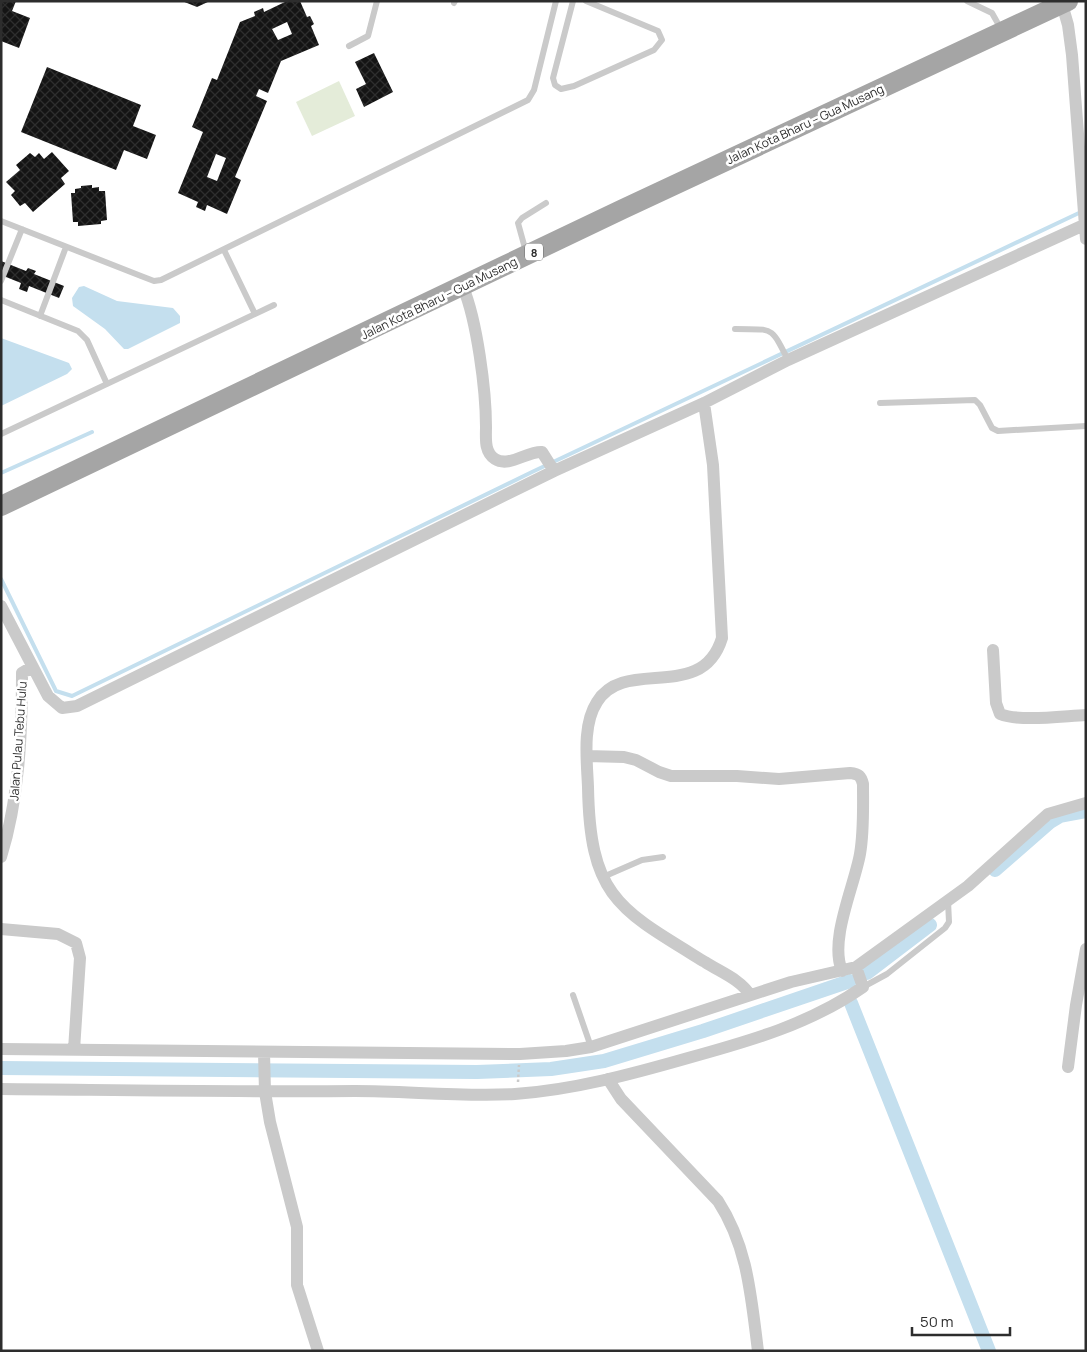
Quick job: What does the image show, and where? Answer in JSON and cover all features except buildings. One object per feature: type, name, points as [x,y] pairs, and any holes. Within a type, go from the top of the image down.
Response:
[{"type":"main road","name":"Jalan Kota Bharu – Gua Musang","points":[[1,506],[1065,3]]},
{"type":"street","points":[[1065,3],[1081,111],[1083,201],[1086,239]]},
{"type":"street","points":[[32,667],[54,703],[62,708],[77,706],[551,464],[704,404],[787,358],[1085,221]]},
{"type":"street","points":[[463,287],[480,362],[488,451],[495,459],[502,462],[537,451],[542,452],[551,464]]},
{"type":"street","points":[[704,404],[713,465],[722,638],[718,652],[710,662],[698,671],[686,675],[627,682],[601,695],[594,707],[589,726],[587,756],[588,821],[593,853],[602,877],[616,901],[635,918],[738,981],[750,996]]},
{"type":"street","name":"Jalan Pulau Tebu Hulu","points":[[1,606],[32,667],[22,673],[18,770],[10,831],[1,857]]},
{"type":"street","points":[[992,650],[996,703],[1000,714],[1030,717],[1086,715]]},
{"type":"street","points":[[587,756],[624,757],[636,760],[671,776],[737,776],[779,779],[858,774],[862,778],[863,784],[863,828],[860,854],[838,949],[842,971]]},
{"type":"street","points":[[1,1050],[264,1055],[520,1054],[566,1051],[590,1047],[791,982],[842,971],[856,966],[968,886],[1048,814],[1086,803]]},
{"type":"street","points":[[1,929],[58,934],[76,943],[80,958],[74,1050]]},
{"type":"street","points":[[1068,1066],[1081,1006],[1086,950]]},
{"type":"street","points":[[1,1089],[389,1091],[494,1095],[532,1092],[608,1079],[704,1054],[799,1024],[844,1001],[863,987],[856,966]]},
{"type":"street","points":[[264,1055],[265,1090],[277,1154],[296,1227],[299,1298],[318,1351]]},
{"type":"street","points":[[608,1079],[621,1098],[718,1201],[730,1220],[746,1269],[758,1351]]},
{"type":"lane","points":[[349,46],[368,36],[377,1]]},
{"type":"lane","points":[[1,220],[154,280],[169,277],[528,100],[534,90],[556,1]]},
{"type":"lane","points":[[573,1],[553,78],[555,85],[561,89],[574,86],[654,50],[662,40],[658,31],[586,1]]},
{"type":"lane","points":[[967,1],[992,13],[1003,32]]},
{"type":"lane","points":[[527,256],[518,223],[522,218],[546,203]]},
{"type":"lane","points":[[1,281],[22,229]]},
{"type":"lane","points":[[40,316],[66,247]]},
{"type":"lane","points":[[224,250],[254,314]]},
{"type":"lane","points":[[1,300],[78,331],[83,336],[107,384]]},
{"type":"lane","points":[[1,434],[274,304]]},
{"type":"lane","points":[[735,329],[767,330],[775,334],[787,358]]},
{"type":"lane","points":[[880,403],[975,400],[992,428],[998,431],[1086,426]]},
{"type":"lane","points":[[602,877],[642,860],[663,857]]},
{"type":"lane","points":[[863,987],[887,974],[945,928],[949,922],[948,900]]},
{"type":"lane","points":[[573,995],[590,1047]]},
{"type":"path","points":[[518,1087],[519,1062]]},
{"type":"green space","points":[[339,81],[355,116],[312,136],[296,102]]},
{"type":"water","points":[[84,286],[117,301],[173,308],[180,316],[180,323],[128,349],[124,349],[105,329],[73,306],[72,298],[79,287]]},
{"type":"water","points":[[1,338],[69,363],[72,369],[67,374],[1,406]]},
{"type":"waterway","points":[[1,579],[56,691],[72,696],[532,472],[1081,212]]},
{"type":"waterway","points":[[1,473],[92,432]]},
{"type":"waterway","points":[[995,870],[1050,822],[1060,816],[1086,811]]},
{"type":"waterway","points":[[867,973],[930,925]]},
{"type":"waterway","points":[[1,1068],[477,1072],[551,1069],[604,1061],[703,1031],[850,981]]},
{"type":"waterway","points":[[851,1003],[989,1351]]}]
